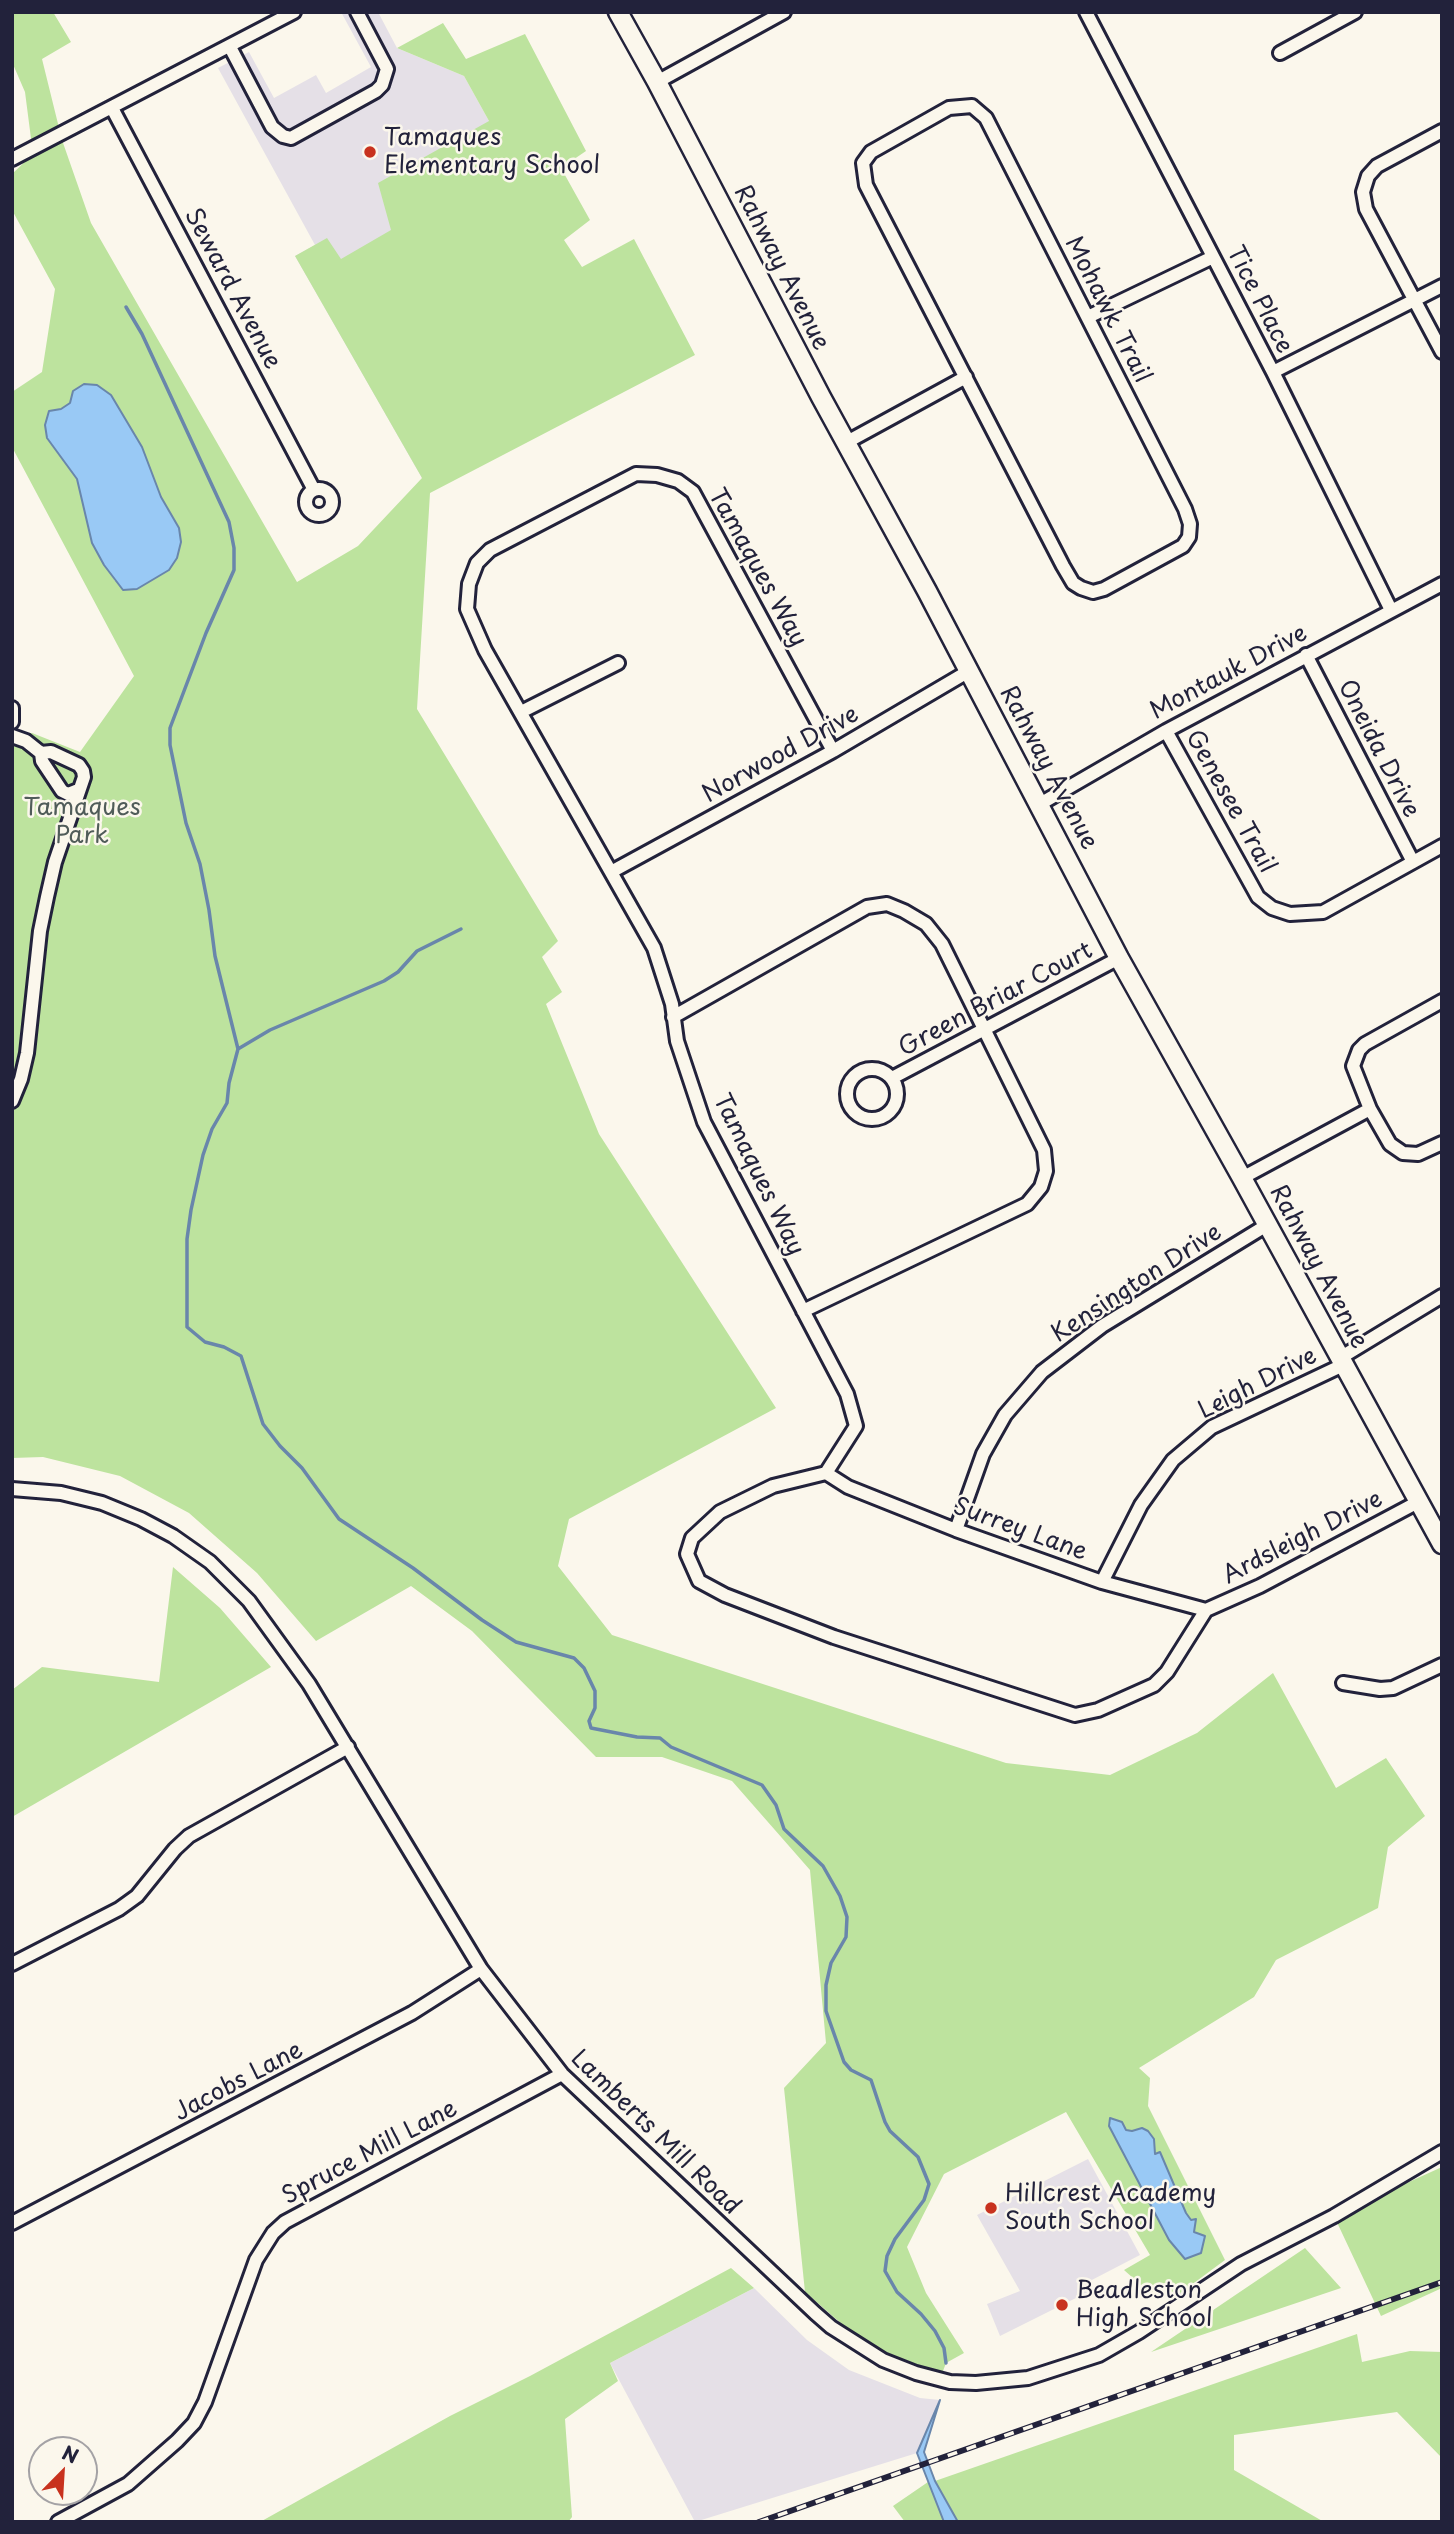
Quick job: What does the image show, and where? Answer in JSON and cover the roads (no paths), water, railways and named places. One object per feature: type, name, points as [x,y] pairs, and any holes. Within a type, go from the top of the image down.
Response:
[{"type":"street","points":[[12,159],[294,12]]},
{"type":"street","points":[[230,47],[272,128],[291,138],[376,91],[386,77],[387,69],[357,12]]},
{"type":"street","name":"Rahway Avenue","points":[[618,12],[1040,804],[1119,958],[1442,1544]]},
{"type":"street","points":[[657,82],[784,12]]},
{"type":"street","name":"Tice Place","points":[[1086,12],[1273,372],[1391,610]]},
{"type":"street","points":[[1280,53],[1355,12]]},
{"type":"street","name":"Mohawk Trail","points":[[972,106],[986,118],[1185,509],[1190,524],[1189,537],[1183,546],[1104,589],[1093,592],[1073,583],[965,377],[866,185],[863,163],[871,152],[949,108],[972,106]]},
{"type":"street","name":"Seward Avenue","points":[[112,108],[314,490]]},
{"type":"street","points":[[1442,131],[1377,166],[1368,176],[1363,192],[1366,209],[1442,352]]},
{"type":"street","points":[[1088,317],[1213,257]]},
{"type":"street","points":[[1273,372],[1442,286]]},
{"type":"street","points":[[847,442],[965,377]]},
{"type":"street","name":"Tamaques Way","points":[[826,1473],[856,1426],[847,1394],[704,1122],[677,1041],[672,1004],[654,948],[485,650],[467,609],[469,584],[477,563],[489,550],[636,474],[657,475],[678,481],[693,492],[833,751]]},
{"type":"street","name":"Montauk Drive","points":[[1040,804],[1166,730],[1442,585]]},
{"type":"street","name":"Oneida Drive","points":[[1306,655],[1413,862]]},
{"type":"street","points":[[521,712],[618,663]]},
{"type":"street","name":"Norwood Drive","points":[[611,872],[833,751],[969,671]]},
{"type":"street","points":[[12,708],[12,722]]},
{"type":"street","name":"Genesee Trail","points":[[1166,730],[1258,897],[1272,908],[1290,914],[1323,912],[1442,846]]},
{"type":"street","points":[[12,736],[26,741],[41,753],[42,761],[62,791],[68,794],[78,790]]},
{"type":"street","points":[[12,1101],[27,1053],[40,930],[47,897],[84,777],[81,768],[51,752],[41,753]]},
{"type":"street","points":[[673,1017],[867,907],[887,904],[926,924],[942,944],[1044,1150],[1046,1171],[1041,1187],[1027,1204],[803,1311]]},
{"type":"street","name":"Green Briar Court","points":[[892,1078],[1119,958]]},
{"type":"street","points":[[1442,1001],[1359,1050],[1353,1066],[1370,1108],[1390,1144],[1403,1153],[1419,1154],[1442,1143]]},
{"type":"street","points":[[872,1068],[892,1078],[897,1099],[889,1112],[874,1119],[859,1116],[853,1111],[846,1094],[857,1073],[872,1068]]},
{"type":"street","points":[[1242,1178],[1370,1108]]},
{"type":"street","name":"Kensington Drive","points":[[956,1530],[983,1454],[999,1424],[1042,1372],[1102,1326],[1267,1225]]},
{"type":"street","name":"Leigh Drive","points":[[1102,1582],[1141,1505],[1173,1460],[1212,1427],[1341,1361],[1442,1296]]},
{"type":"street","points":[[826,1473],[773,1486],[720,1512],[692,1538],[687,1554],[699,1581],[724,1595],[834,1637],[1075,1715],[1098,1710],[1154,1685],[1167,1672],[1206,1609]]},
{"type":"street","name":"Surrey Lane","points":[[826,1473],[848,1487],[956,1530],[1102,1582],[1206,1609]]},
{"type":"street","name":"Lamberts Mill Road","points":[[12,1489],[61,1493],[102,1503],[141,1518],[210,1562],[249,1601],[309,1684],[481,1969],[562,2074],[779,2282],[831,2327],[883,2360],[950,2382],[976,2383],[1017,2381],[1099,2355],[1139,2332],[1241,2264],[1334,2216],[1442,2152]]},
{"type":"street","name":"Ardsleigh Drive","points":[[1206,1609],[1260,1586],[1418,1502]]},
{"type":"street","points":[[1343,1683],[1380,1689],[1393,1688],[1442,1665]]},
{"type":"street","points":[[12,1964],[119,1909],[137,1896],[189,1836],[348,1748]]},
{"type":"street","name":"Jacobs Lane","points":[[12,2223],[412,2013],[481,1969]]},
{"type":"street","name":"Spruce Mill Lane","points":[[58,2522],[128,2484],[194,2423],[205,2402],[256,2260],[273,2233],[285,2222],[562,2074]]},
{"type":"water","points":[[84,384],[97,385],[111,395],[142,447],[161,497],[179,528],[181,542],[177,558],[169,570],[137,589],[123,590],[104,565],[92,543],[77,479],[47,438],[45,425],[49,411],[61,409],[70,403],[73,391]]},
{"type":"water","points":[[1110,2118],[1122,2122],[1126,2130],[1142,2128],[1154,2139],[1155,2154],[1160,2152],[1186,2213],[1191,2220],[1196,2219],[1194,2232],[1205,2236],[1201,2253],[1185,2259],[1169,2240],[1109,2126]]},
{"type":"water","points":[[940,2400],[924,2452],[935,2481],[958,2522],[944,2522],[917,2453]]},
{"type":"waterway","points":[[126,307],[142,334],[229,522],[234,548],[234,570],[206,633],[170,728],[170,745],[186,823],[200,864],[215,956],[238,1049],[227,1103],[212,1129],[203,1155],[191,1210],[187,1239],[187,1327],[205,1342],[224,1347],[241,1356],[263,1424],[302,1468],[339,1519],[516,1642],[574,1658],[584,1668],[595,1691],[595,1708],[589,1721],[591,1728],[637,1737],[660,1738],[671,1747],[762,1785],[776,1805],[784,1829],[823,1866],[840,1896],[847,1917],[846,1937],[831,1963],[826,1985],[826,2011],[844,2062],[851,2070],[871,2080],[890,2131],[918,2157],[929,2184],[924,2200],[895,2239],[887,2256],[885,2271],[897,2292],[935,2331],[944,2348],[946,2363]]},
{"type":"waterway","points":[[238,1049],[270,1030],[384,981],[398,972],[417,951],[461,929]]},
{"type":"railway","points":[[759,2522],[1442,2282]]},
{"type":"place","name":"Tamaques Elementary School","points":[[370,152]]},
{"type":"place","name":"Hillcrest Academy South School","points":[[991,2208]]},
{"type":"place","name":"Beadleston High School","points":[[1062,2305]]},
{"type":"park label","name":"Tamaques Park","points":[[82,822]]}]
